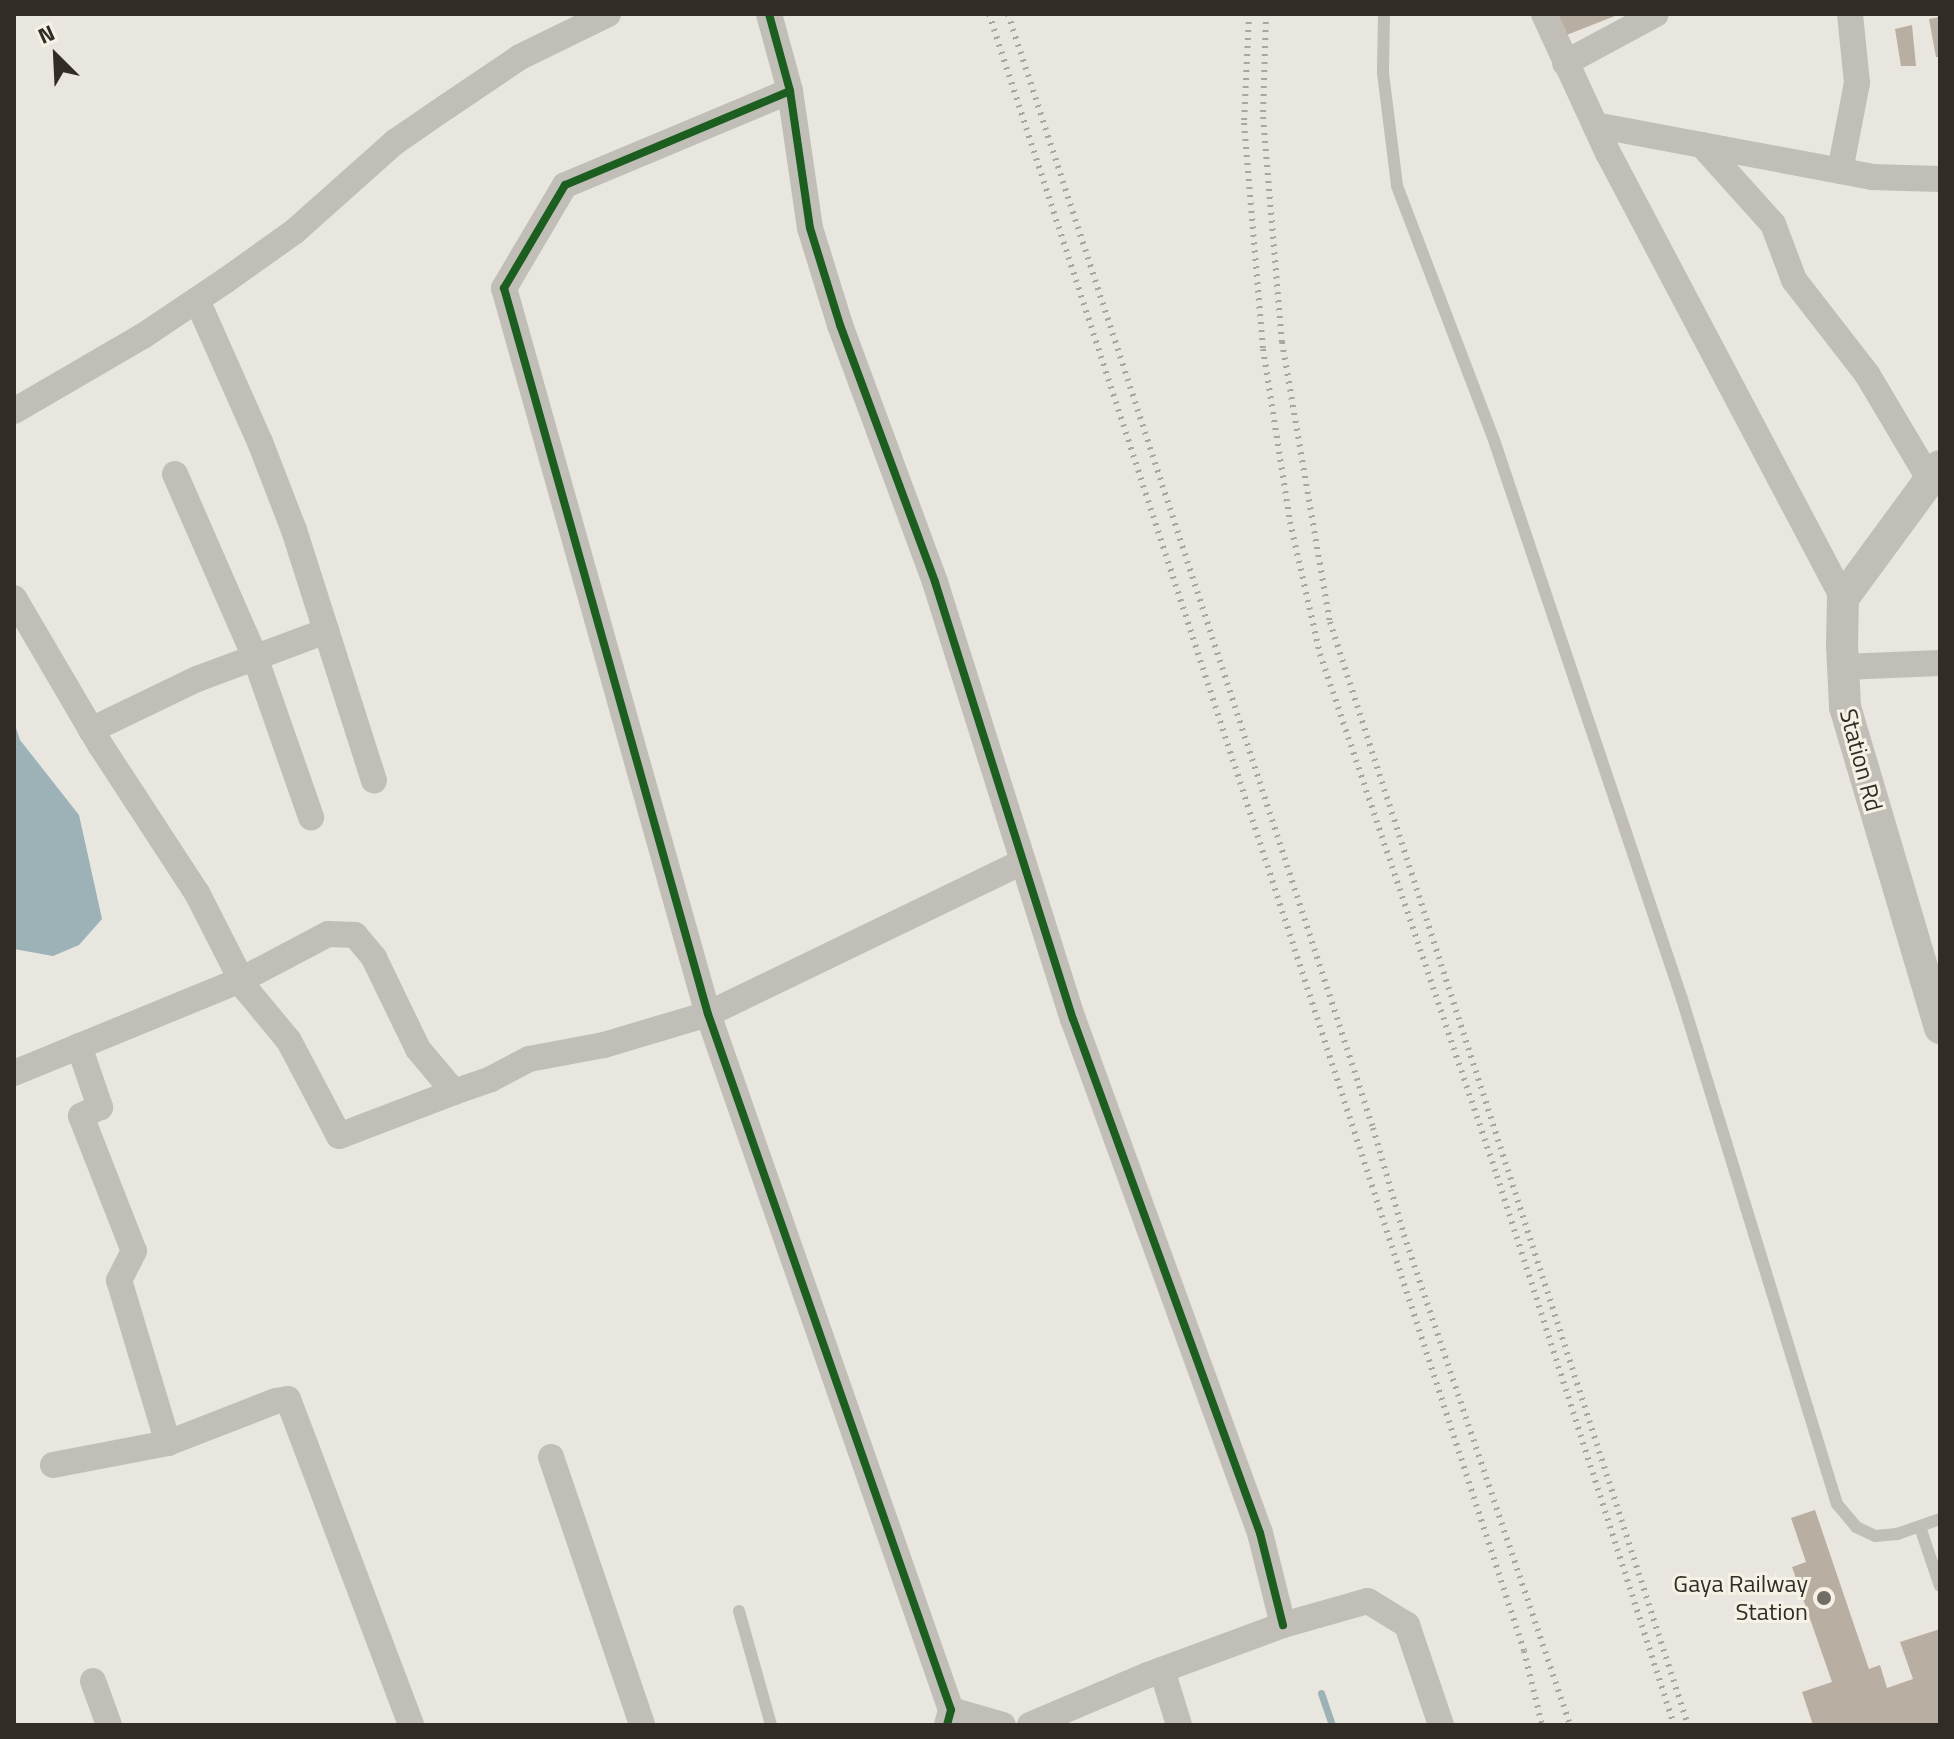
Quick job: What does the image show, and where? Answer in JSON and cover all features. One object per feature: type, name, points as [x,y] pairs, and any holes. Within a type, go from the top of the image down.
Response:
[{"type":"street","points":[[14,411],[197,300],[295,231],[395,142],[520,57],[608,14]]},
{"type":"street","points":[[769,14],[790,91],[810,228],[840,325],[935,582],[1073,1019],[1260,1533],[1283,1625]]},
{"type":"street","points":[[1544,14],[1595,125],[1843,598],[1935,473],[1867,374],[1794,280],[1773,224],[1702,145]]},
{"type":"street","points":[[1565,63],[1656,14]]},
{"type":"street","points":[[1840,171],[1857,83],[1849,14]]},
{"type":"street","points":[[790,91],[565,185],[504,288],[708,1014],[949,1717],[1003,1725]]},
{"type":"street","points":[[1595,125],[1872,177],[1940,179]]},
{"type":"street","points":[[197,300],[260,442],[294,530],[374,781]]},
{"type":"street","points":[[175,474],[255,657],[311,817]]},
{"type":"street","points":[[14,598],[91,730],[197,893],[241,980],[289,1041],[339,1136],[491,1079],[529,1059],[604,1045],[708,1014],[1023,862]]},
{"type":"street","name":"Station Rd","points":[[1843,598],[1845,707],[1940,1028]]},
{"type":"street","points":[[91,730],[197,679],[326,631]]},
{"type":"street","points":[[1843,667],[1940,663]]},
{"type":"street","points":[[14,1073],[241,980],[328,934],[355,935],[374,958],[418,1049],[454,1092]]},
{"type":"street","points":[[79,1046],[100,1107],[81,1116],[134,1251],[119,1280],[168,1443]]},
{"type":"street","points":[[53,1465],[168,1443],[276,1401],[290,1401],[411,1725]]},
{"type":"street","points":[[551,1457],[642,1725]]},
{"type":"street","points":[[1030,1725],[1162,1670],[1283,1625],[1368,1601],[1407,1625],[1441,1725]]},
{"type":"street","points":[[1162,1670],[1179,1725]]},
{"type":"street","points":[[93,1681],[109,1725]]},
{"type":"lane","points":[[1384,14],[1383,73],[1397,186],[1495,443],[1682,999],[1837,1504],[1856,1527],[1875,1536],[1920,1527],[1940,1519]]},
{"type":"lane","points":[[1920,1527],[1940,1586]]},
{"type":"lane","points":[[739,1611],[771,1725]]},
{"type":"water","points":[[14,722],[20,740],[79,815],[102,919],[79,945],[53,956],[14,949]]},
{"type":"building","points":[[1555,14],[1620,14],[1564,36]]},
{"type":"building","points":[[1940,17],[1940,57],[1936,57],[1929,19]]},
{"type":"building","points":[[1912,25],[1916,66],[1901,66],[1895,29]]},
{"type":"building","name":"Gaya Railway Station","points":[[1815,1510],[1869,1669],[1880,1665],[1887,1688],[1913,1679],[1900,1642],[1940,1629],[1940,1725],[1813,1725],[1802,1692],[1832,1682],[1792,1567],[1806,1562],[1791,1518]]},
{"type":"waterway","points":[[1321,1693],[1332,1725]]},
{"type":"railway","points":[[989,14],[1524,1651],[1542,1725]]},
{"type":"railway","points":[[1008,14],[1373,1128],[1404,1235],[1570,1725]]},
{"type":"railway","points":[[1249,14],[1244,123],[1263,349],[1290,522],[1320,654],[1497,1176],[1674,1725]]},
{"type":"railway","points":[[1266,14],[1263,117],[1282,342],[1330,622],[1688,1725]]},
{"type":"cycle path","points":[[769,14],[790,91],[810,228],[840,325],[935,582],[1073,1019],[1260,1533],[1283,1625]]},
{"type":"cycle path","points":[[790,91],[565,185],[504,288],[708,1014],[951,1710],[947,1725]]},
{"type":"place","name":"Gaya Railway Station","points":[[1824,1598]]}]
